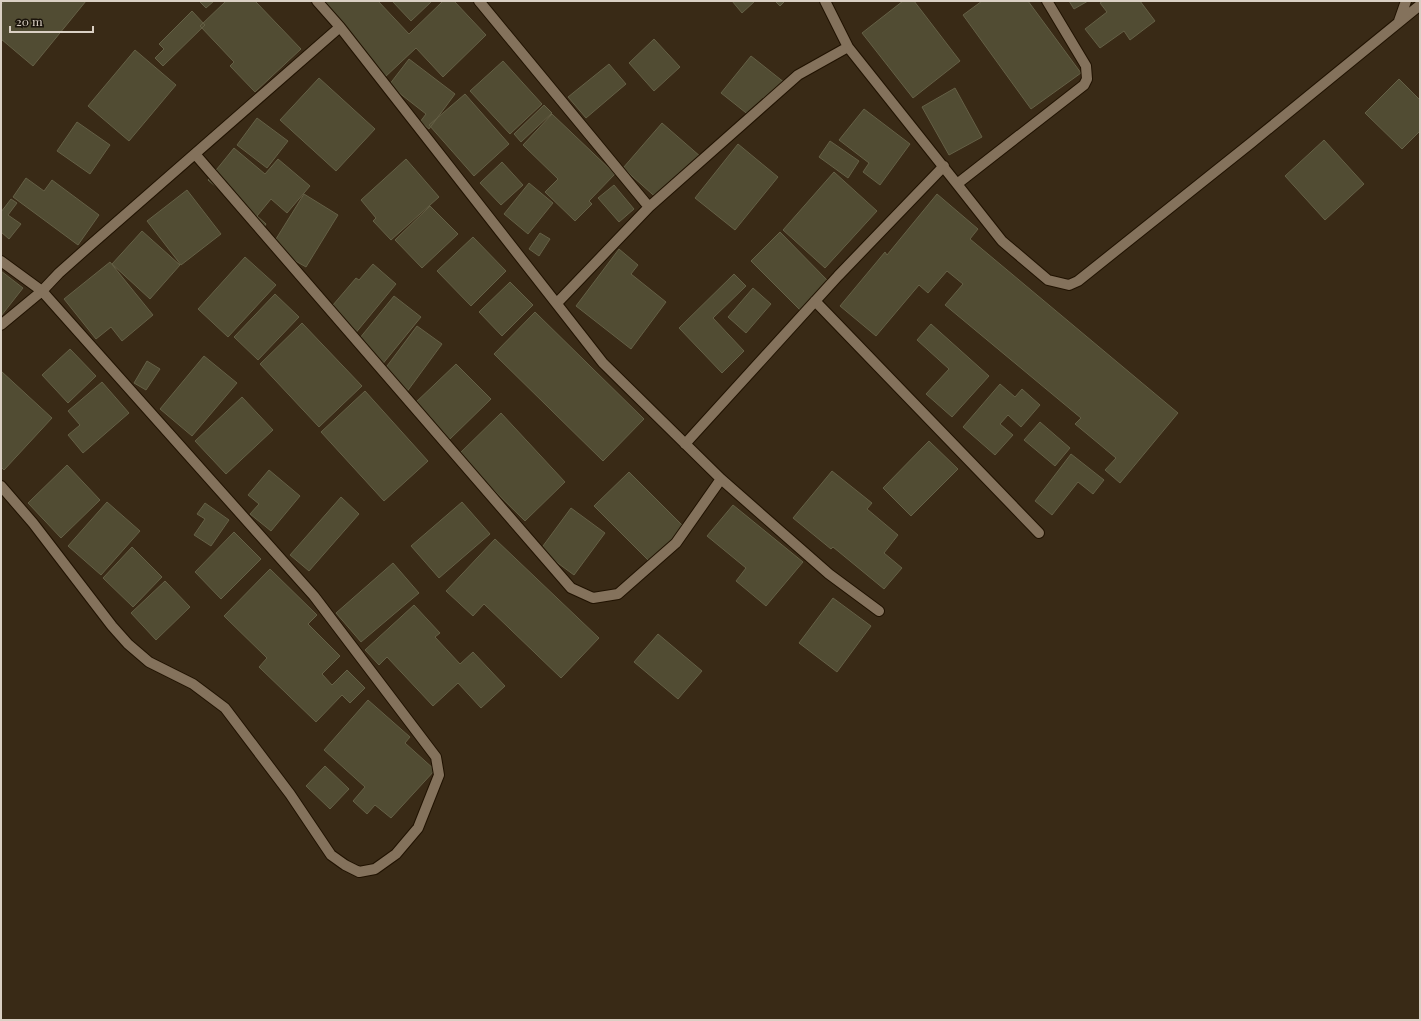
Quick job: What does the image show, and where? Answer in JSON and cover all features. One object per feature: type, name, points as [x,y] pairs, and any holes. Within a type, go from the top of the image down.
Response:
[{"type":"street","points":[[317,1],[340,28],[603,363],[721,479],[829,574],[879,611]]},
{"type":"street","points":[[479,1],[648,207]]},
{"type":"street","points":[[825,1],[848,47],[1002,240],[1048,280],[1069,285],[1078,281],[1245,148],[1420,5]]},
{"type":"street","points":[[957,184],[1084,85],[1087,79],[1086,66],[1047,1]]},
{"type":"street","points":[[1399,21],[1406,1]]},
{"type":"street","points":[[1,325],[42,291],[59,273],[340,28]]},
{"type":"street","points":[[557,303],[648,207],[798,75],[848,47]]},
{"type":"street","points":[[195,154],[571,588],[593,598],[618,594],[676,543],[721,479]]},
{"type":"street","points":[[685,444],[815,300],[944,166]]},
{"type":"street","points":[[1,261],[42,291],[314,596],[436,757],[439,775],[418,828],[396,854],[376,869],[359,872],[345,865],[331,855],[290,794],[225,708],[193,684],[149,662],[128,644],[112,626],[33,523],[1,486]]},
{"type":"street","points":[[815,300],[1039,533]]},
{"type":"building","points":[[4,1],[86,1],[33,66],[1,39],[1,5]]},
{"type":"building","points":[[199,1],[214,1],[206,8]]},
{"type":"building","points":[[226,1],[255,1],[301,49],[255,92],[230,66],[234,62],[200,26]]},
{"type":"building","points":[[327,1],[378,1],[409,34],[443,1],[454,1],[486,35],[443,77],[416,48],[384,78],[318,9]]},
{"type":"building","points":[[392,1],[432,1],[411,21]]},
{"type":"building","points":[[732,1],[755,1],[742,13]]},
{"type":"building","points":[[775,1],[785,1],[780,6]]},
{"type":"building","points":[[903,1],[914,1],[960,61],[913,98],[862,33]]},
{"type":"building","points":[[982,1],[1028,1],[1081,73],[1031,109],[963,15]]},
{"type":"building","points":[[1069,1],[1088,1],[1074,9]]},
{"type":"building","points":[[1103,1],[1140,1],[1155,21],[1130,40],[1124,31],[1100,48],[1085,29],[1107,12],[1100,3]]},
{"type":"building","points":[[192,11],[205,25],[163,66],[155,58],[164,49],[159,44]]},
{"type":"building","points":[[654,39],[680,67],[654,91],[629,63]]},
{"type":"building","points":[[135,50],[176,85],[129,141],[88,106]]},
{"type":"building","points":[[751,56],[785,83],[755,120],[721,93]]},
{"type":"building","points":[[409,59],[455,94],[429,129],[420,122],[426,114],[389,85]]},
{"type":"building","points":[[503,61],[542,104],[510,134],[470,91]]},
{"type":"building","points":[[609,64],[626,84],[586,118],[568,97]]},
{"type":"building","points":[[319,78],[375,129],[336,171],[280,120]]},
{"type":"building","points":[[1399,79],[1420,100],[1420,131],[1402,149],[1365,113]]},
{"type":"building","points":[[955,88],[982,137],[949,155],[922,107]]},
{"type":"building","points":[[465,94],[509,144],[474,176],[429,125]]},
{"type":"building","points":[[544,105],[552,113],[521,142],[514,134]]},
{"type":"building","points":[[864,109],[910,144],[880,185],[863,172],[869,163],[839,140]]},
{"type":"building","points":[[552,114],[615,174],[589,201],[592,204],[575,221],[545,192],[558,179],[523,145]]},
{"type":"building","points":[[257,118],[288,141],[267,168],[237,145]]},
{"type":"building","points":[[77,122],[110,145],[90,174],[57,151]]},
{"type":"building","points":[[662,123],[701,157],[661,202],[623,168]]},
{"type":"building","points":[[1324,140],[1364,184],[1325,220],[1285,176]]},
{"type":"building","points":[[830,141],[859,161],[848,178],[819,157]]},
{"type":"building","points":[[738,144],[778,177],[735,230],[695,198]]},
{"type":"building","points":[[234,148],[265,174],[278,159],[310,186],[287,213],[271,199],[257,216],[266,224],[264,227],[208,180]]},
{"type":"building","points":[[406,159],[439,197],[391,240],[373,221],[376,218],[361,200]]},
{"type":"building","points":[[502,162],[523,185],[501,205],[480,183]]},
{"type":"building","points":[[834,172],[877,211],[825,268],[783,230]]},
{"type":"building","points":[[26,178],[44,191],[52,180],[99,215],[78,245],[13,197]]},
{"type":"building","points":[[529,183],[553,203],[528,234],[504,214]]},
{"type":"building","points":[[614,185],[634,209],[619,222],[598,198]]},
{"type":"building","points":[[187,190],[221,234],[181,265],[147,221]]},
{"type":"building","points":[[304,194],[338,215],[306,267],[271,247]]},
{"type":"building","points":[[937,194],[978,229],[970,239],[1178,413],[1120,483],[1105,470],[1116,458],[1075,424],[1081,418],[945,305],[963,284],[947,271],[928,293],[919,285],[876,336],[840,306],[885,252],[887,255]]},
{"type":"building","points":[[11,199],[17,203],[8,215],[21,224],[9,239],[1,232],[1,212]]},
{"type":"building","points":[[430,206],[458,234],[422,268],[395,240]]},
{"type":"building","points":[[142,231],[180,265],[150,299],[112,264]]},
{"type":"building","points":[[780,232],[828,281],[800,310],[751,261]]},
{"type":"building","points":[[540,233],[550,239],[539,256],[529,249]]},
{"type":"building","points":[[473,237],[506,271],[471,306],[437,271]]},
{"type":"building","points":[[619,249],[638,265],[631,274],[666,302],[631,349],[576,306]]},
{"type":"building","points":[[245,257],[276,285],[228,337],[198,309]]},
{"type":"building","points":[[110,262],[153,315],[122,341],[111,327],[96,339],[64,299]]},
{"type":"building","points":[[373,264],[396,284],[354,335],[327,312],[356,278],[359,280]]},
{"type":"building","points":[[1,271],[23,288],[1,316]]},
{"type":"building","points":[[734,274],[746,286],[713,318],[744,351],[722,373],[679,328]]},
{"type":"building","points":[[510,282],[533,305],[502,336],[479,312]]},
{"type":"building","points":[[753,288],[771,304],[746,333],[728,317]]},
{"type":"building","points":[[275,294],[299,317],[258,360],[234,337]]},
{"type":"building","points":[[394,296],[421,317],[381,366],[355,344]]},
{"type":"building","points":[[535,312],[644,419],[603,461],[494,354]]},
{"type":"building","points":[[302,323],[362,386],[319,427],[260,364]]},
{"type":"building","points":[[931,324],[989,376],[952,417],[926,394],[949,369],[917,340]]},
{"type":"building","points":[[417,326],[442,344],[406,393],[381,374]]},
{"type":"building","points":[[70,349],[96,376],[68,403],[42,375]]},
{"type":"building","points":[[204,356],[237,383],[192,436],[160,409]]},
{"type":"building","points":[[147,361],[160,369],[146,390],[134,383]]},
{"type":"building","points":[[456,364],[491,399],[449,440],[414,404]]},
{"type":"building","points":[[1,371],[52,418],[4,470],[1,467]]},
{"type":"building","points":[[102,382],[129,413],[83,453],[68,435],[80,425],[68,411]]},
{"type":"building","points":[[1000,384],[1015,397],[1022,389],[1040,405],[1021,427],[1008,415],[1000,424],[1013,435],[995,455],[963,427]]},
{"type":"building","points":[[365,391],[428,461],[384,501],[321,432]]},
{"type":"building","points":[[242,397],[273,430],[226,474],[195,441]]},
{"type":"building","points":[[501,413],[565,482],[525,521],[458,455]]},
{"type":"building","points":[[1040,422],[1070,448],[1055,466],[1024,440]]},
{"type":"building","points":[[929,441],[958,469],[911,516],[883,488]]},
{"type":"building","points":[[1071,454],[1104,480],[1093,494],[1078,482],[1052,515],[1035,501]]},
{"type":"building","points":[[67,465],[100,500],[61,538],[28,503]]},
{"type":"building","points":[[269,470],[300,496],[271,531],[250,514],[259,504],[248,495]]},
{"type":"building","points":[[832,471],[872,503],[867,509],[898,535],[884,553],[902,568],[884,589],[833,547],[831,549],[793,518]]},
{"type":"building","points":[[629,472],[687,530],[653,565],[594,506]]},
{"type":"building","points":[[341,497],[359,514],[309,571],[290,555]]},
{"type":"building","points":[[107,502],[140,531],[101,575],[68,546]]},
{"type":"building","points":[[462,502],[490,534],[439,578],[411,546]]},
{"type":"building","points":[[205,503],[229,520],[211,546],[194,535],[205,519],[197,514]]},
{"type":"building","points":[[733,505],[803,562],[766,606],[736,581],[746,568],[707,536]]},
{"type":"building","points":[[571,508],[605,533],[574,575],[540,550]]},
{"type":"building","points":[[234,532],[261,559],[221,599],[195,572]]},
{"type":"building","points":[[495,539],[599,638],[561,678],[484,604],[473,616],[446,591]]},
{"type":"building","points":[[132,547],[162,577],[133,607],[103,578]]},
{"type":"building","points":[[393,563],[419,593],[361,642],[336,613]]},
{"type":"building","points":[[270,569],[317,615],[308,624],[340,656],[322,674],[332,685],[347,670],[365,688],[350,703],[342,695],[316,722],[259,667],[267,658],[224,616]]},
{"type":"building","points":[[165,581],[190,607],[156,640],[131,613]]},
{"type":"building","points":[[833,598],[871,626],[837,672],[799,643]]},
{"type":"building","points":[[414,605],[440,633],[435,637],[460,664],[473,652],[505,686],[481,708],[458,683],[433,706],[387,657],[379,665],[365,650]]},
{"type":"building","points":[[658,634],[702,671],[678,699],[634,662]]},
{"type":"building","points":[[368,700],[410,737],[405,743],[435,770],[391,818],[375,805],[367,814],[353,801],[365,787],[324,750]]},
{"type":"building","points":[[325,766],[349,789],[330,809],[306,786]]}]
